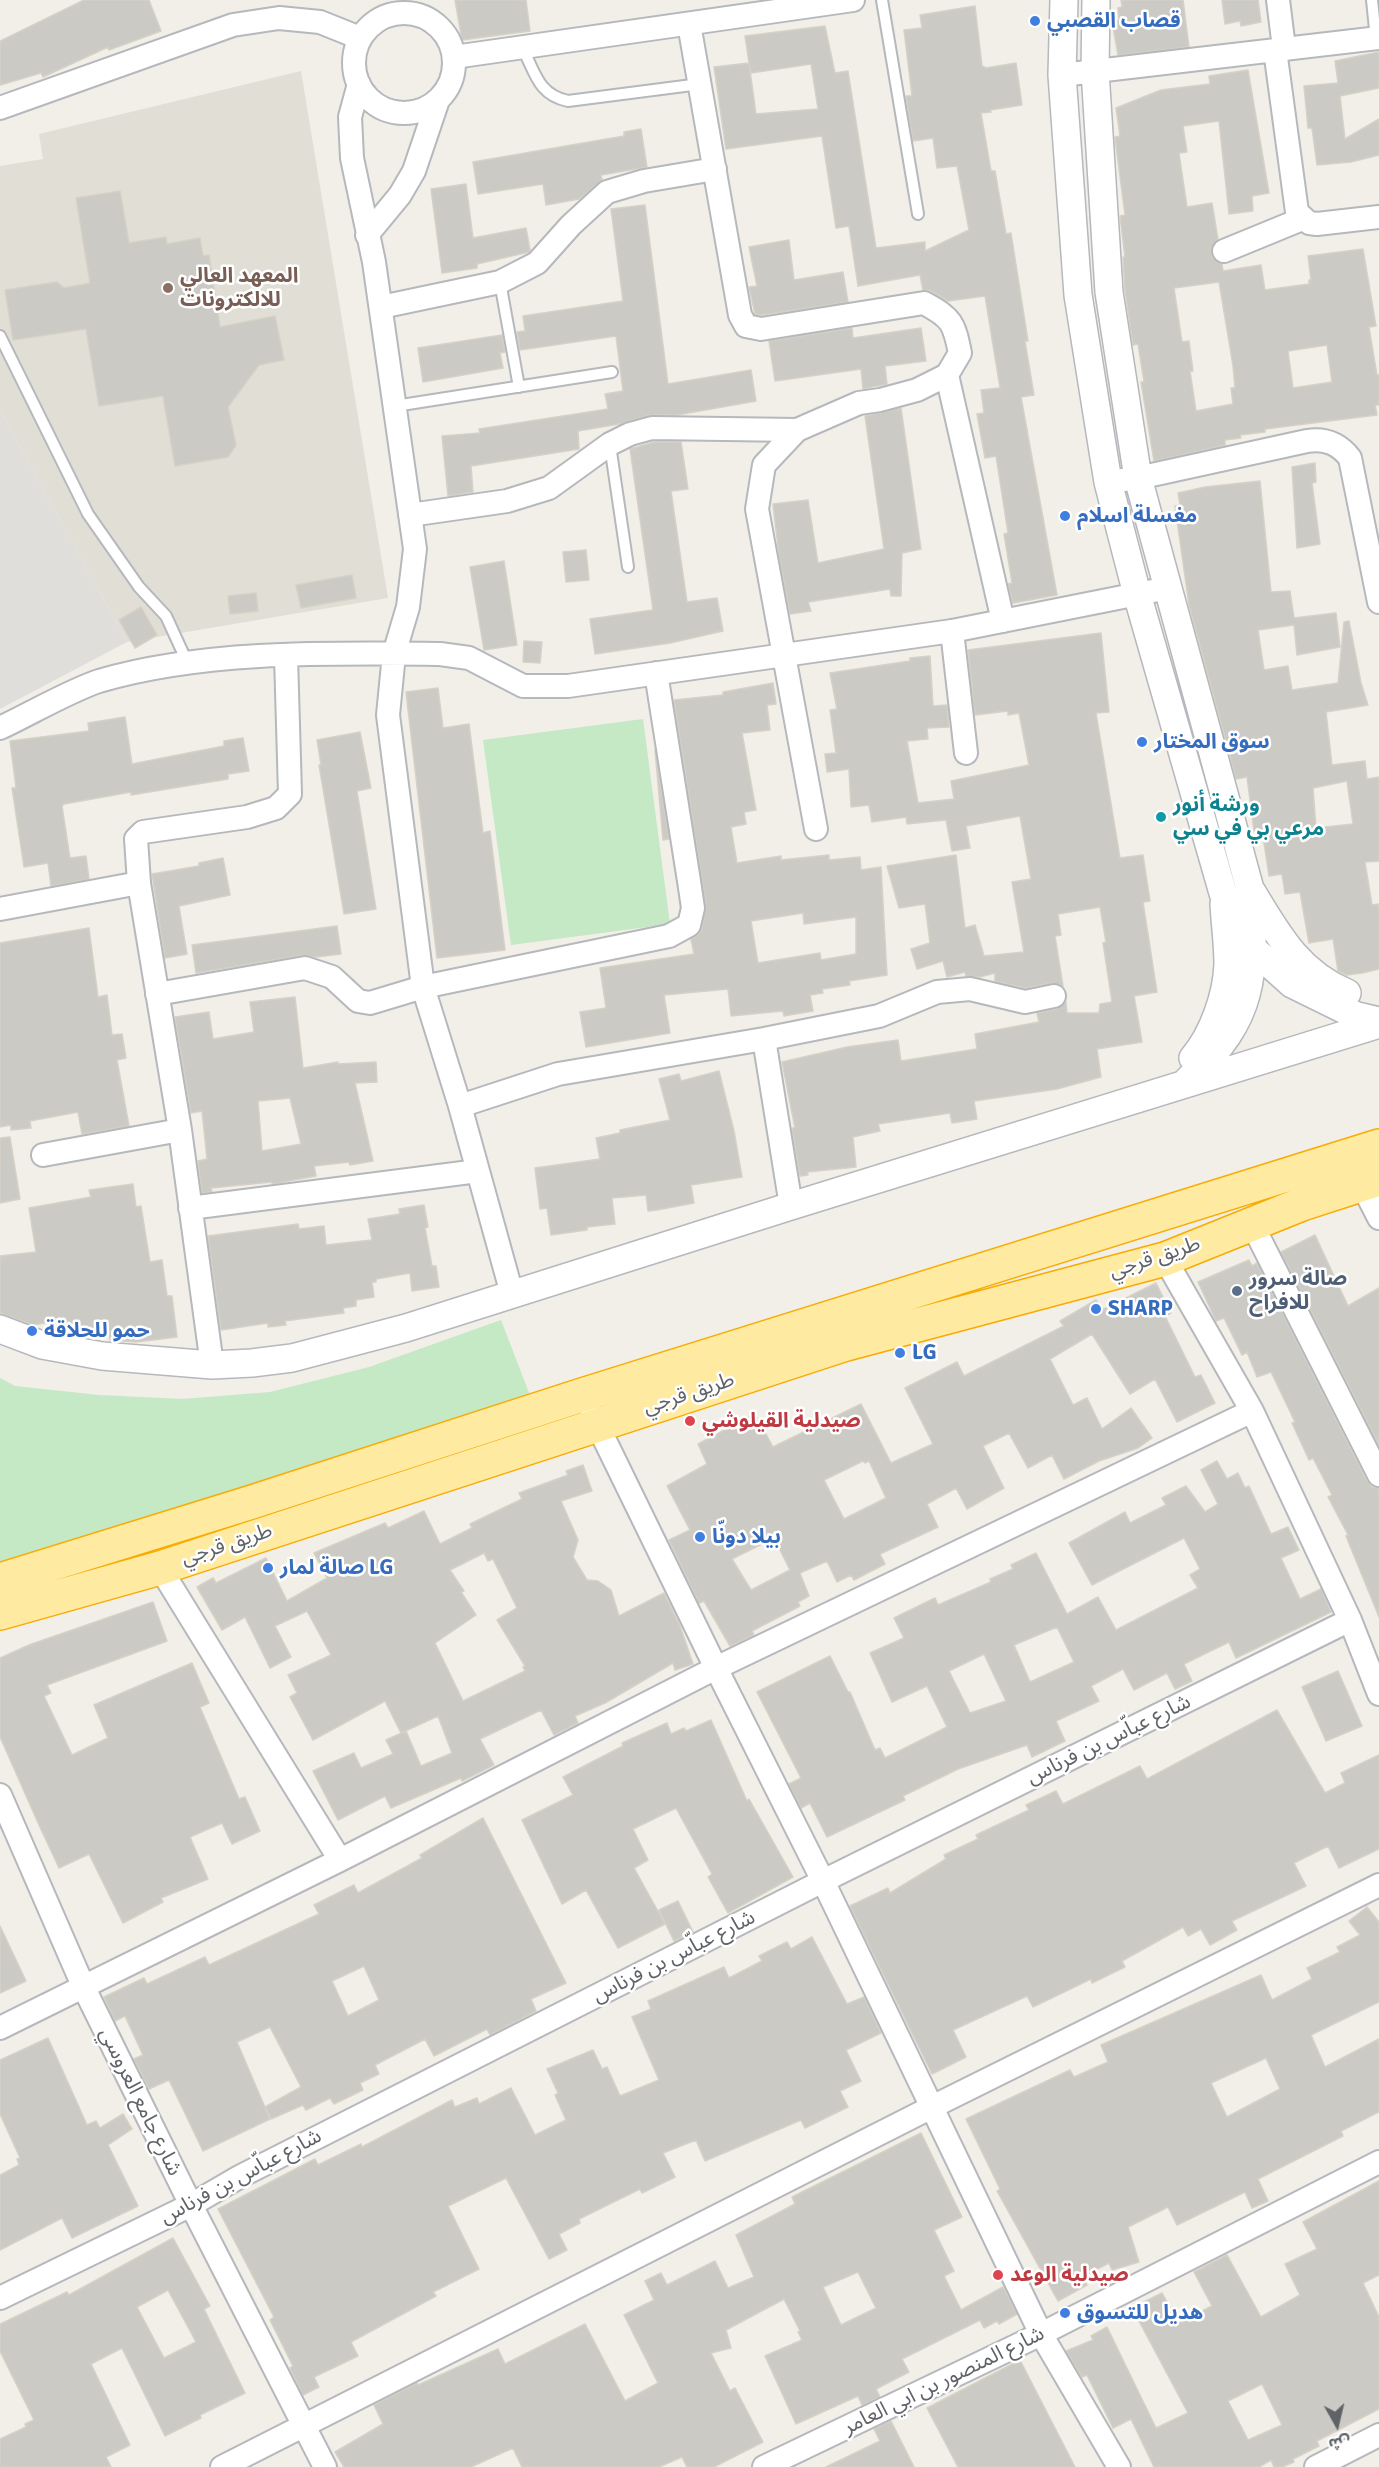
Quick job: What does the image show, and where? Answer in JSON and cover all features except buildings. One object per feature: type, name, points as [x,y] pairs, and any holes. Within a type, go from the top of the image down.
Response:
[{"type":"highway","name":"طريق قرجي","points":[[0,1580],[1379,1146]]},
{"type":"highway","name":"طريق قرجي","points":[[0,1614],[160,1568],[846,1344],[1165,1259],[1302,1204],[1371,1182]]},
{"type":"street","points":[[454,57],[853,0]]},
{"type":"street","points":[[1064,0],[1062,75],[1078,295],[1108,482],[1137,594],[1223,893],[1228,966],[1220,1007],[1200,1050],[1177,1086]]},
{"type":"street","points":[[1096,0],[1095,71],[1109,292],[1138,478],[1250,888],[1253,949],[1248,994],[1230,1033],[1209,1061],[1177,1086]]},
{"type":"street","points":[[1278,0],[1279,49],[1295,203],[1302,219],[1317,224],[1379,217]]},
{"type":"street","points":[[367,235],[400,195],[414,171],[438,100],[448,87],[454,72],[454,57],[450,42],[441,29],[414,7],[383,17],[370,26],[360,38],[355,53],[354,69],[358,84],[367,97],[394,112],[410,113],[438,100]]},
{"type":"street","points":[[0,108],[233,25],[279,18],[320,22],[360,38]]},
{"type":"street","points":[[689,24],[740,315],[746,326],[761,329],[924,303],[939,311],[955,327],[960,353],[947,375],[917,390],[859,403],[797,430],[764,465],[757,509],[816,829]]},
{"type":"street","points":[[1062,75],[1378,39]]},
{"type":"street","points":[[358,84],[350,117],[352,158],[374,262],[415,549],[408,607],[394,654],[388,715],[423,987],[460,1106],[512,1294]]},
{"type":"street","points":[[381,308],[500,282],[537,263],[571,225],[607,192],[644,181],[715,169]]},
{"type":"street","points":[[1224,251],[1302,219]]},
{"type":"street","points":[[947,375],[1003,621]]},
{"type":"street","points":[[410,515],[507,501],[549,488],[610,444],[630,434],[652,428],[797,430]]},
{"type":"street","points":[[1108,482],[1138,478],[1307,441],[1317,440],[1335,444],[1350,458],[1376,572],[1379,602]]},
{"type":"street","points":[[0,728],[96,682],[143,669],[249,657],[440,654],[469,658],[523,686],[568,686],[952,631],[1168,588]]},
{"type":"street","points":[[952,631],[966,753]]},
{"type":"street","points":[[212,1365],[180,1130],[135,848],[136,839],[143,832],[247,817],[276,808],[290,795],[286,656]]},
{"type":"street","points":[[157,994],[305,968],[332,977],[363,1003],[370,1003],[423,987],[669,936],[689,925],[693,908],[691,890],[656,673]]},
{"type":"street","points":[[0,909],[139,884]]},
{"type":"street","points":[[1250,888],[1286,947],[1326,984],[1379,1004]]},
{"type":"street","points":[[1223,893],[1253,949],[1292,984],[1357,1016],[1379,1023]]},
{"type":"street","points":[[460,1106],[558,1074],[764,1040],[879,1016],[937,992],[970,989],[1025,1002],[1054,996]]},
{"type":"street","points":[[0,1329],[42,1345],[102,1356],[212,1365],[292,1358],[406,1328],[1379,1023]]},
{"type":"street","points":[[764,1040],[792,1206]]},
{"type":"street","points":[[43,1155],[180,1130]]},
{"type":"street","points":[[190,1208],[478,1171]]},
{"type":"street","points":[[1371,1182],[1379,1218]]},
{"type":"street","points":[[1252,1224],[1379,1475]]},
{"type":"street","points":[[1165,1259],[1252,1411],[1350,1620],[1379,1694]]},
{"type":"street","points":[[582,1395],[823,1881],[930,2108],[1041,2334],[1119,2467]]},
{"type":"street","points":[[0,2028],[340,1860],[716,1668],[1252,1411]]},
{"type":"street","points":[[160,1568],[340,1860]]},
{"type":"street","name":"شارع عباّس بن فرناس","points":[[0,2298],[191,2205],[241,2175],[823,1881],[1350,1620]]},
{"type":"street","name":"شارع جامع العروسي","points":[[0,1795],[84,1988],[191,2205],[325,2467]]},
{"type":"street","points":[[222,2467],[930,2108],[1379,1885]]},
{"type":"street","name":"شارع المنصور بن ابي العامر","points":[[764,2467],[1041,2334],[1379,2162]]},
{"type":"street","points":[[1316,2467],[1379,2435]]},
{"type":"lane","points":[[882,0],[918,214]]},
{"type":"lane","points":[[1372,0],[1378,39]]},
{"type":"lane","points":[[522,47],[544,91],[562,100],[699,84]]},
{"type":"lane","points":[[500,282],[519,387]]},
{"type":"lane","points":[[0,336],[88,514],[139,587],[166,616],[189,664]]},
{"type":"lane","points":[[394,405],[612,372]]},
{"type":"lane","points":[[610,444],[628,567]]},
{"type":"shaded area","name":"المعهد العالي للالكترونات","points":[[301,71],[388,598],[127,642],[0,410],[0,166],[43,159],[39,134]]},
{"type":"shaded area","points":[[0,410],[127,642],[0,709]]},
{"type":"green space","points":[[643,719],[670,924],[511,945],[483,740]]},
{"type":"green space","points":[[501,1320],[531,1398],[397,1437],[0,1565],[0,1378],[15,1386],[99,1395],[182,1399],[270,1392],[369,1367]]},
{"type":"place","name":"قصاب القصبي","points":[[1035,21]]},
{"type":"place","name":"المعهد العالي للالكترونات","points":[[168,288]]},
{"type":"place","name":"مغسلة اسلام","points":[[1065,516]]},
{"type":"place","name":"سوق المختار","points":[[1142,742]]},
{"type":"place","name":"ورشة أنور مرعي بي في سي","points":[[1161,817]]},
{"type":"place","name":"صالة سرور للافراح","points":[[1237,1291]]},
{"type":"place","name":"SHARP","points":[[1096,1309]]},
{"type":"place","name":"حمو للحلاقة","points":[[32,1331]]},
{"type":"place","name":"LG","points":[[900,1353]]},
{"type":"place","name":"صيدلية القيلوشي","points":[[690,1421]]},
{"type":"place","name":"بيلا دونّا","points":[[700,1537]]},
{"type":"place","name":"صالة لمار LG","points":[[268,1568]]},
{"type":"place","name":"صيدلية الوعد","points":[[998,2275]]},
{"type":"place","name":"هديل للتسوق","points":[[1065,2313]]}]
